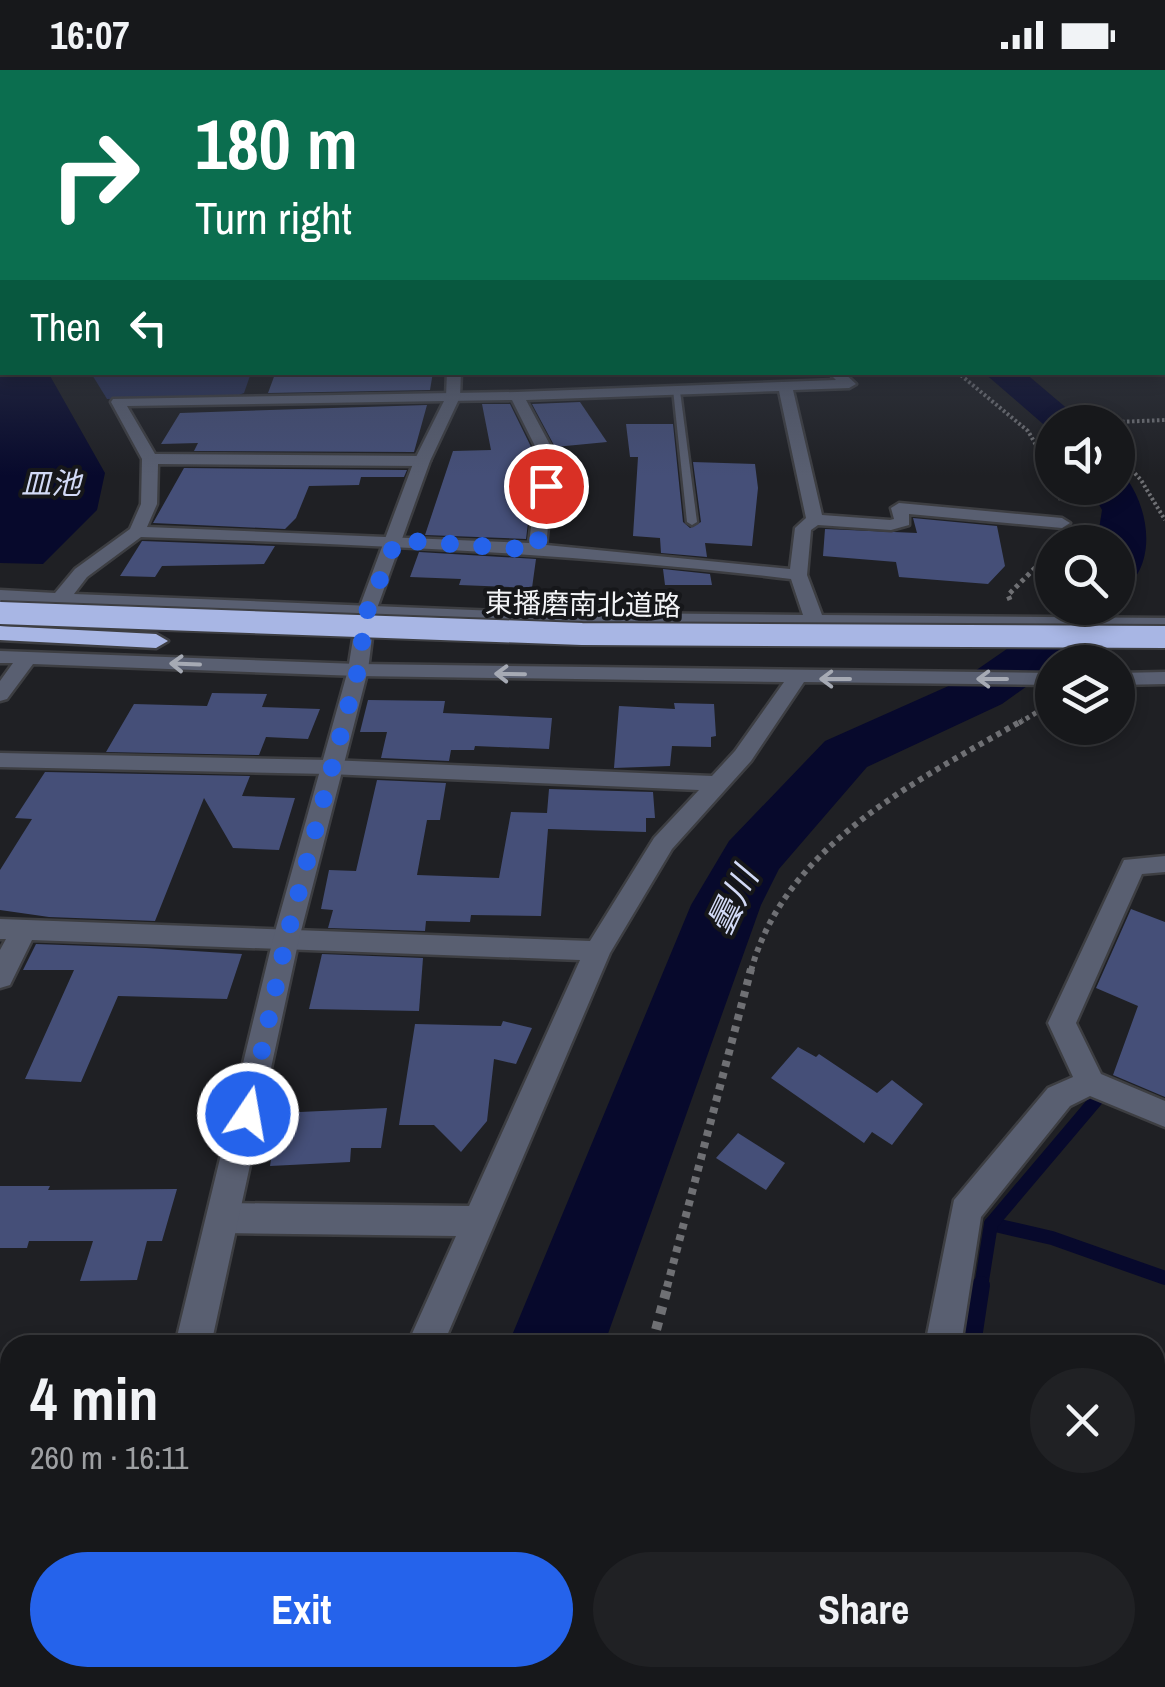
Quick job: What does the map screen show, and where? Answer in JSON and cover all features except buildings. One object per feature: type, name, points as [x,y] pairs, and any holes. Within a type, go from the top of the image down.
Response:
[{"type":"highway","name":"東播磨南北道路","points":[[0,613],[430,631],[809,638],[1164,628]]},
{"type":"highway","name":"東播磨南北道路","points":[[0,636],[799,654],[1165,654]]},
{"type":"street","points":[[196,1335],[286,940],[329,767],[358,670],[366,614],[422,461],[453,397],[454,375]]},
{"type":"street","points":[[59,600],[81,573],[137,532],[148,504],[150,459],[118,402],[252,392],[453,397],[849,384],[838,375]]},
{"type":"street","points":[[786,389],[815,520]]},
{"type":"street","points":[[516,396],[548,456],[537,550]]},
{"type":"street","points":[[150,459],[422,461]]},
{"type":"street","points":[[815,621],[798,575],[803,528],[815,520],[891,526],[902,521],[899,508],[993,513],[1062,523]]},
{"type":"street","points":[[137,532],[396,540],[696,561],[798,575]]},
{"type":"street","points":[[0,596],[366,614],[1164,628]]},
{"type":"street","points":[[0,658],[796,680],[1035,679]]},
{"type":"street","points":[[0,695],[28,658]]},
{"type":"street","points":[[1135,679],[1165,678]]},
{"type":"street","points":[[429,1335],[598,951],[663,844],[720,784],[796,680]]},
{"type":"street","points":[[0,760],[329,767],[720,784]]},
{"type":"street","points":[[1165,864],[1133,866],[1062,1022],[1090,1083],[1165,1114]]},
{"type":"street","points":[[0,978],[12,930],[598,951]]},
{"type":"street","points":[[945,1335],[966,1211],[1059,1097],[1090,1083]]},
{"type":"street","points":[[225,1218],[478,1221]]},
{"type":"lane","points":[[676,391],[692,522]]},
{"type":"path","points":[[961,375],[1028,431],[1035,443]]},
{"type":"path","points":[[1135,421],[1165,420]]},
{"type":"path","points":[[1135,472],[1165,520]]},
{"type":"path","points":[[1020,624],[1008,594],[1035,568]]},
{"type":"path","points":[[655,1335],[753,964],[774,915],[801,876],[843,833],[926,771],[1035,712]]},
{"type":"shaded area","points":[[92,375],[250,375],[244,393],[234,397],[107,399]]},
{"type":"water","name":"皿池","points":[[0,375],[50,375],[105,473],[97,510],[43,564],[0,563]]},
{"type":"waterway","name":"曇川","points":[[1005,375],[1043,405]]},
{"type":"waterway","name":"曇川","points":[[1121,505],[1122,525]]},
{"type":"waterway","name":"曇川","points":[[560,1335],[726,905],[752,857],[846,754],[982,692],[1078,625]]},
{"type":"waterway","points":[[991,1224],[1096,1100]]},
{"type":"waterway","points":[[981,1287],[991,1224]]},
{"type":"waterway","points":[[991,1224],[1052,1238],[1165,1278]]},
{"type":"waterway","points":[[974,1335],[981,1285]]},
{"type":"route","points":[[248,1114],[286,940],[329,767],[358,670],[366,614],[396,540],[537,550],[546,486]]}]
